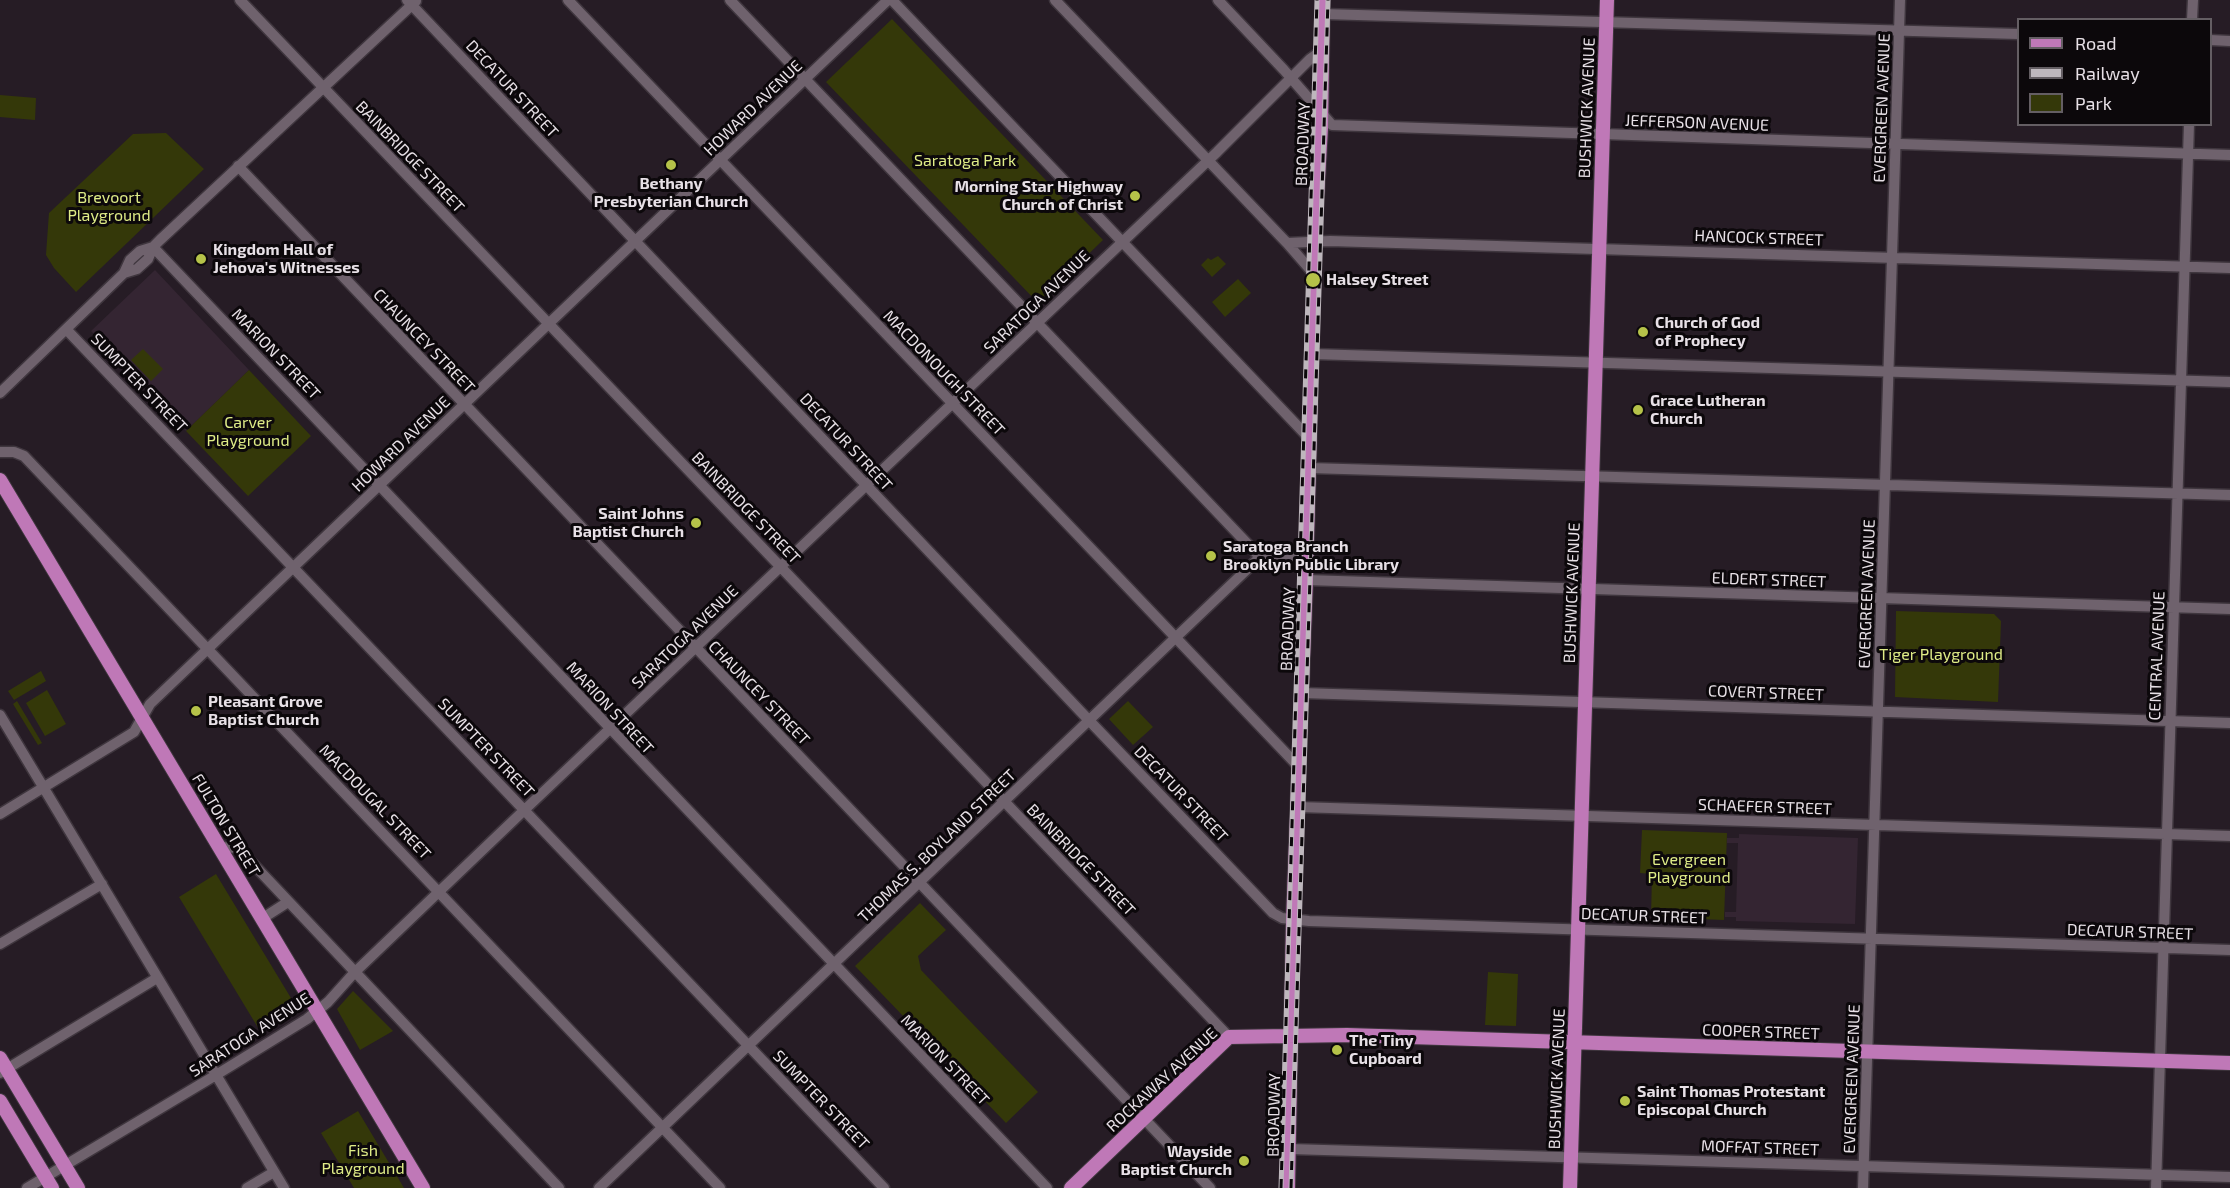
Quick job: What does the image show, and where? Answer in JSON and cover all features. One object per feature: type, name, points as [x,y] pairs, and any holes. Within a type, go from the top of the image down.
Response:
[{"type":"main road","name":"BUSHWICK AVENUE","points":[[1570,1188],[1607,0]]},
{"type":"main road","name":"BROADWAY","points":[[1288,1188],[1293,921],[1299,807],[1323,7]]},
{"type":"main road","name":"FULTON STREET","points":[[0,480],[423,1188]]},
{"type":"main road","name":"COOPER STREET","points":[[1292,1036],[1347,1035],[2230,1063]]},
{"type":"main road","name":"ROCKAWAY AVENUE","points":[[1071,1188],[1229,1037],[1292,1036]]},
{"type":"main road","points":[[2,1067],[78,1188]]},
{"type":"main road","points":[[0,1101],[49,1182]]},
{"type":"street","name":"BAINBRIDGE STREET","points":[[240,0],[1229,1037]]},
{"type":"street","name":"MACDONOUGH STREET","points":[[568,0],[1299,767]]},
{"type":"street","points":[[730,0],[1260,557],[1307,556]]},
{"type":"street","points":[[890,0],[1123,240],[1310,438]]},
{"type":"street","name":"HOWARD AVENUE","points":[[0,814],[134,732],[150,704],[890,0]]},
{"type":"street","points":[[1055,0],[1314,274]]},
{"type":"street","name":"JEFFERSON AVENUE","points":[[1218,0],[1332,125],[2230,154]]},
{"type":"street","name":"EVERGREEN AVENUE","points":[[1863,1188],[1900,0]]},
{"type":"street","points":[[2192,18],[2193,0]]},
{"type":"street","points":[[0,393],[124,273],[130,260],[140,251],[153,247],[412,2]]},
{"type":"street","name":"DECATUR STREET","points":[[412,2],[635,242],[1090,721],[1274,913],[1282,918],[1293,921],[2230,950]]},
{"type":"street","points":[[1323,7],[1606,21],[2017,34]]},
{"type":"street","points":[[2212,40],[2230,41]]},
{"type":"street","name":"SARATOGA AVENUE","points":[[27,1188],[49,1182],[64,1166],[216,1075],[318,1010],[354,973],[1208,160],[1291,78],[1322,51]]},
{"type":"street","name":"CENTRAL AVENUE","points":[[2156,1188],[2189,126]]},
{"type":"street","name":"CHAUNCEY STREET","points":[[238,166],[1210,1188]]},
{"type":"street","name":"HANCOCK STREET","points":[[1287,243],[1600,248],[2230,268]]},
{"type":"street","name":"MARION STREET","points":[[153,247],[1047,1188]]},
{"type":"street","name":"SUMPTER STREET","points":[[66,329],[884,1188]]},
{"type":"street","points":[[1312,354],[2230,382]]},
{"type":"street","name":"MACDOUGAL STREET","points":[[0,452],[14,452],[24,456],[720,1188]]},
{"type":"street","points":[[1309,468],[2230,495]]},
{"type":"street","name":"THOMAS S. BOYLAND STREET","points":[[599,1188],[1177,639],[1260,557]]},
{"type":"street","name":"ELDERT STREET","points":[[1306,580],[2230,609]]},
{"type":"street","name":"COVERT STREET","points":[[1302,693],[2230,723]]},
{"type":"street","points":[[0,715],[284,1188]]},
{"type":"street","name":"SCHAEFER STREET","points":[[1299,807],[2230,836]]},
{"type":"street","points":[[219,847],[238,848],[559,1188]]},
{"type":"street","points":[[0,944],[102,884]]},
{"type":"street","points":[[262,918],[288,902]]},
{"type":"street","points":[[2,1067],[157,978]]},
{"type":"street","name":"MOFFAT STREET","points":[[1290,1149],[2230,1177]]},
{"type":"street","points":[[247,1188],[274,1172]]},
{"type":"shaded area","points":[[155,270],[249,370],[186,431],[91,331]]},
{"type":"shaded area","points":[[1739,834],[1858,838],[1855,924],[1736,921],[1736,917],[1725,917],[1725,912],[1736,912],[1738,843],[1727,843],[1727,838],[1739,838]]},
{"type":"green space","name":"Saratoga Park","points":[[892,19],[1103,240],[1038,303],[826,82]]},
{"type":"green space","points":[[0,95],[36,98],[35,120],[0,117]]},
{"type":"green space","name":"Brevoort Playground","points":[[166,133],[204,169],[76,292],[54,268],[46,255],[49,213],[133,134]]},
{"type":"green space","points":[[1218,256],[1226,264],[1212,277],[1201,265],[1208,258],[1211,260]]},
{"type":"green space","points":[[1238,279],[1251,293],[1225,317],[1212,302]]},
{"type":"green space","points":[[143,349],[163,369],[151,381],[131,360]]},
{"type":"green space","name":"Carver Playground","points":[[249,370],[311,436],[248,496],[186,431]]},
{"type":"green space","name":"Tiger Playground","points":[[1896,611],[1994,614],[2001,621],[1998,702],[1895,697]]},
{"type":"green space","points":[[41,671],[46,681],[14,700],[8,691]]},
{"type":"green space","points":[[47,690],[66,724],[45,736],[26,703]]},
{"type":"green space","points":[[17,701],[42,743],[38,745],[13,704]]},
{"type":"green space","points":[[1128,701],[1153,727],[1133,745],[1109,719]]},
{"type":"green space","name":"Evergreen Playground","points":[[1642,830],[1727,833],[1724,920],[1651,917],[1652,874],[1640,873]]},
{"type":"green space","points":[[216,874],[297,1008],[260,1031],[179,897]]},
{"type":"green space","points":[[920,903],[946,930],[918,956],[921,970],[1038,1092],[1006,1123],[855,966]]},
{"type":"green space","points":[[1488,972],[1518,974],[1516,1026],[1485,1025]]},
{"type":"green space","points":[[353,991],[393,1031],[360,1050],[337,1009]]},
{"type":"green space","name":"Fish Playground","points":[[358,1111],[404,1188],[354,1188],[321,1133]]},
{"type":"railway","points":[[1281,1188],[1317,0]]},
{"type":"railway","points":[[1291,1188],[1328,0]]},
{"type":"place","name":"Bethany Presbyterian Church","points":[[671,165]]},
{"type":"place","name":"Morning Star Highway Church of Christ","points":[[1135,196]]},
{"type":"place","name":"Kingdom Hall of Jehova's Witnesses","points":[[201,259]]},
{"type":"place","name":"Halsey Street","points":[[1313,280]]},
{"type":"place","name":"Church of God of Prophecy","points":[[1643,332]]},
{"type":"place","name":"Grace Lutheran Church","points":[[1638,410]]},
{"type":"place","name":"Saint Johns Baptist Church","points":[[696,523]]},
{"type":"place","name":"Saratoga Branch Brooklyn Public Library","points":[[1211,556]]},
{"type":"place","name":"Pleasant Grove Baptist Church","points":[[196,711]]},
{"type":"place","name":"The Tiny Cupboard","points":[[1337,1050]]},
{"type":"place","name":"Saint Thomas Protestant Episcopal Church","points":[[1625,1101]]},
{"type":"place","name":"Wayside Baptist Church","points":[[1244,1161]]}]
